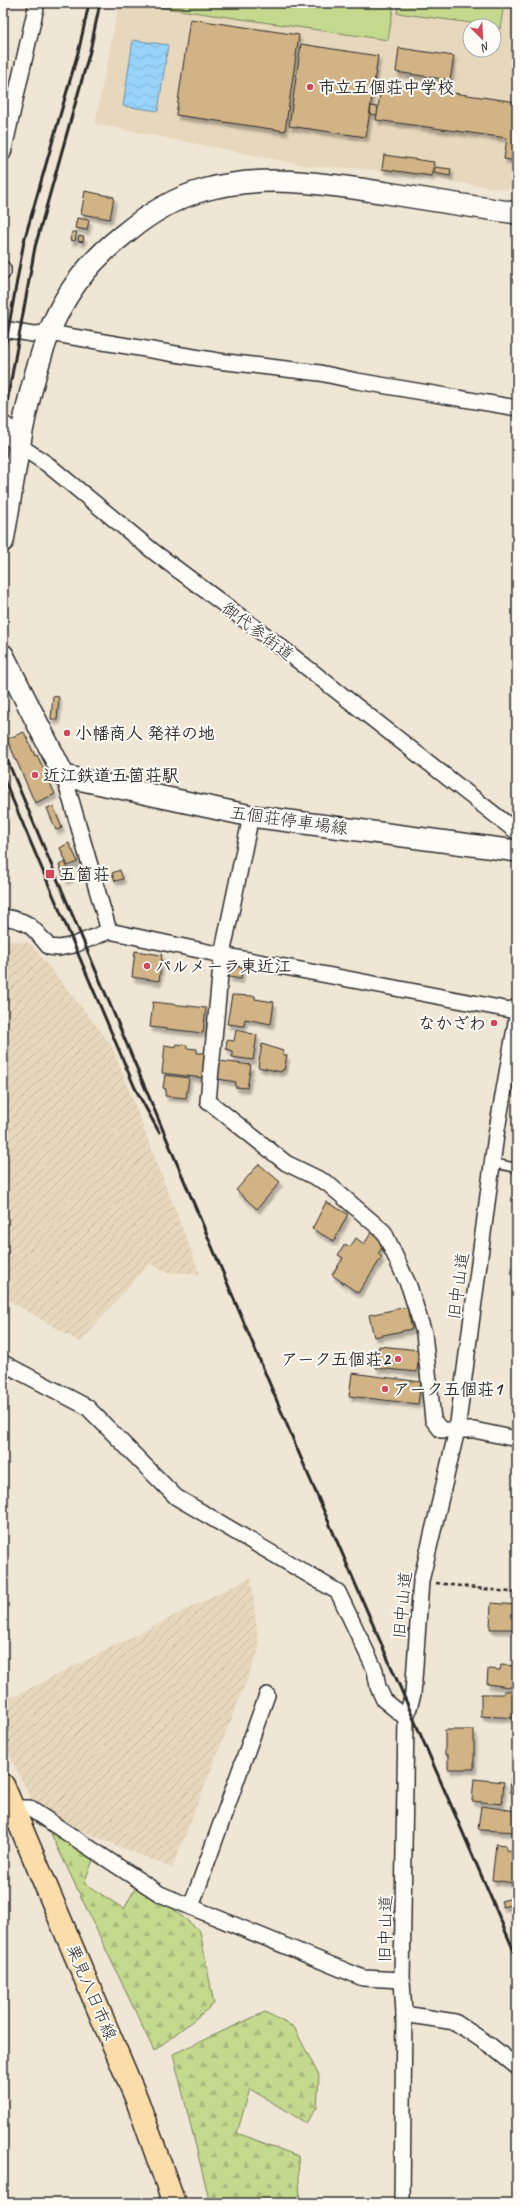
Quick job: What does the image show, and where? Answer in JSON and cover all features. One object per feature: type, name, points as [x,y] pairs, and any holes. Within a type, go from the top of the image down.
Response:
[{"type":"main road","name":"栗見八日市線","points":[[3,1785],[137,2100],[174,2203]]},
{"type":"street","points":[[3,153],[37,3]]},
{"type":"street","points":[[3,541],[33,382],[49,333],[58,313],[79,278],[103,250],[154,212],[204,190],[243,182],[289,182],[328,184],[517,213]]},
{"type":"street","points":[[3,329],[33,334],[49,333],[218,361],[320,373],[357,381],[517,408]]},
{"type":"street","name":"御代参街道","points":[[3,427],[11,432],[20,446],[47,464],[154,552],[273,641],[517,832]]},
{"type":"street","points":[[3,655],[64,776],[109,931]]},
{"type":"street","name":"五個荘停車場線","points":[[64,776],[251,816],[517,851]]},
{"type":"street","points":[[251,816],[222,956],[208,1101],[286,1163],[327,1183],[384,1232],[410,1286],[424,1333],[434,1420],[441,1430],[474,1430],[517,1439]]},
{"type":"street","points":[[3,917],[19,919],[33,926],[49,947],[59,948],[74,945],[109,931],[222,956],[510,1010],[517,1007]]},
{"type":"street","name":"旧中山道","points":[[402,2203],[404,2014],[402,1980],[406,1718],[413,1694],[421,1581],[457,1430],[493,1163],[517,1017]]},
{"type":"street","points":[[3,1363],[87,1407],[176,1498],[338,1592],[375,1670],[378,1687],[384,1700],[406,1718]]},
{"type":"street","points":[[191,1907],[267,1695]]},
{"type":"street","points":[[14,1808],[28,1808],[160,1894],[364,1978],[402,1980]]},
{"type":"street","points":[[404,2014],[455,2022],[491,2046],[517,2067]]},
{"type":"lane","points":[[493,1163],[517,1168]]},
{"type":"path","points":[[421,1581],[517,1592]]},
{"type":"shaded area","name":"市立五個荘中学校","points":[[119,3],[517,3],[517,191],[365,169],[309,166],[95,124]]},
{"type":"shaded area","points":[[3,940],[30,943],[111,1044],[200,1274],[168,1272],[149,1264],[80,1342],[3,1297]]},
{"type":"shaded area","points":[[251,1577],[259,1649],[172,1868],[38,1813],[3,1742],[3,1702]]},
{"type":"green space","points":[[130,3],[394,3],[388,40]]},
{"type":"green space","points":[[399,3],[504,3],[502,18],[462,18],[462,22],[397,13]]},
{"type":"green space","points":[[45,1821],[96,1853],[84,1883],[124,1909],[139,1881],[200,1931],[214,2004],[154,2051]]},
{"type":"green space","points":[[265,2012],[294,2027],[319,2076],[317,2107],[306,2123],[250,2089],[237,2133],[298,2156],[300,2203],[210,2203],[173,2054]]},
{"type":"water","points":[[133,40],[168,45],[158,111],[123,106]]},
{"type":"building","points":[[190,19],[299,35],[285,131],[176,115]]},
{"type":"building","points":[[301,44],[378,56],[366,137],[289,126]]},
{"type":"building","points":[[399,48],[454,56],[450,80],[396,72]]},
{"type":"building","name":"市立五個荘中学校","points":[[382,83],[517,102],[517,161],[504,159],[507,138],[376,120]]},
{"type":"building","points":[[371,106],[378,107],[377,115],[370,114]]},
{"type":"building","points":[[384,155],[434,162],[432,176],[382,169]]},
{"type":"building","points":[[435,167],[451,169],[450,176],[434,173]]},
{"type":"building","points":[[85,191],[114,197],[110,219],[81,214]]},
{"type":"building","points":[[77,218],[89,220],[87,230],[75,228]]},
{"type":"building","points":[[72,232],[77,232],[75,241],[70,240]]},
{"type":"building","points":[[79,236],[84,237],[83,242],[78,241]]},
{"type":"building","points":[[53,696],[59,697],[57,720],[51,719]]},
{"type":"building","points":[[3,701],[7,710],[3,712]]},
{"type":"building","name":"近江鉄道五箇荘駅","points":[[24,732],[35,756],[37,755],[55,794],[35,803],[7,739]]},
{"type":"building","points":[[53,806],[62,828],[56,830],[47,808]]},
{"type":"building","points":[[69,843],[78,862],[68,866],[60,848]]},
{"type":"building","points":[[65,862],[71,877],[65,880],[59,865]]},
{"type":"building","points":[[120,870],[123,879],[115,881],[112,873]]},
{"type":"building","name":"パルメーラ東近江","points":[[135,951],[162,955],[159,981],[132,977]]},
{"type":"building","points":[[231,966],[242,967],[241,979],[229,977]]},
{"type":"building","points":[[232,995],[255,996],[255,999],[274,1002],[271,1024],[245,1019],[244,1026],[227,1024]]},
{"type":"building","points":[[153,1002],[206,1008],[203,1033],[150,1027]]},
{"type":"building","points":[[236,1030],[257,1035],[253,1060],[232,1057],[232,1051],[226,1049],[227,1040],[234,1041]]},
{"type":"building","points":[[176,1044],[187,1045],[187,1048],[197,1049],[197,1053],[205,1053],[203,1078],[162,1073],[165,1045],[176,1047]]},
{"type":"building","points":[[262,1044],[283,1051],[283,1055],[287,1055],[284,1070],[281,1072],[258,1067]]},
{"type":"building","points":[[220,1061],[251,1065],[247,1088],[235,1087],[236,1082],[218,1079]]},
{"type":"building","points":[[165,1075],[189,1078],[186,1098],[165,1096],[166,1089],[163,1088]]},
{"type":"building","points":[[259,1164],[280,1182],[257,1209],[236,1190]]},
{"type":"building","points":[[326,1202],[348,1214],[334,1241],[312,1229]]},
{"type":"building","points":[[373,1230],[383,1246],[378,1254],[382,1257],[358,1293],[332,1275],[343,1258],[338,1255],[345,1244],[350,1247],[356,1238],[364,1244]]},
{"type":"building","points":[[407,1307],[412,1329],[374,1337],[369,1315]]},
{"type":"building","name":"アーク五個荘2","points":[[379,1346],[419,1350],[417,1372],[376,1368]]},
{"type":"building","name":"アーク五個荘1","points":[[352,1373],[421,1382],[418,1404],[349,1396]]},
{"type":"building","points":[[491,1603],[517,1605],[517,1631],[515,1629],[490,1629]]},
{"type":"building","points":[[501,1665],[517,1666],[517,1688],[487,1684],[488,1669],[500,1670]]},
{"type":"building","points":[[504,1691],[517,1691],[517,1718],[481,1716],[481,1694],[504,1694]]},
{"type":"building","points":[[445,1730],[474,1730],[474,1769],[448,1769],[448,1755],[445,1755]]},
{"type":"building","points":[[511,1778],[517,1778],[517,1793],[510,1792]]},
{"type":"building","points":[[474,1779],[504,1782],[502,1804],[472,1801]]},
{"type":"building","points":[[481,1806],[517,1811],[517,1832],[480,1830],[478,1828]]},
{"type":"building","points":[[496,1844],[506,1845],[506,1850],[514,1851],[514,1853],[517,1854],[514,1883],[492,1880]]},
{"type":"building","points":[[513,1898],[515,1904],[503,1907],[501,1901]]},
{"type":"railway","points":[[3,359],[24,241],[79,49],[89,3]]},
{"type":"railway","points":[[3,425],[35,247],[90,51],[100,3]]},
{"type":"railway","points":[[3,750],[298,1451],[517,1958]]},
{"type":"railway","points":[[3,777],[135,1088],[159,1132]]},
{"type":"place","name":"市立五個荘中学校","points":[[310,87]]},
{"type":"place","name":"小幡商人 発祥の地","points":[[67,733]]},
{"type":"place","name":"近江鉄道五箇荘駅","points":[[35,775]]},
{"type":"place","name":"五箇荘","points":[[50,874]]},
{"type":"place","name":"パルメーラ東近江","points":[[147,966]]},
{"type":"place","name":"なかざわ","points":[[494,1023]]},
{"type":"place","name":"アーク五個荘2","points":[[398,1359]]},
{"type":"place","name":"アーク五個荘1","points":[[385,1389]]}]
